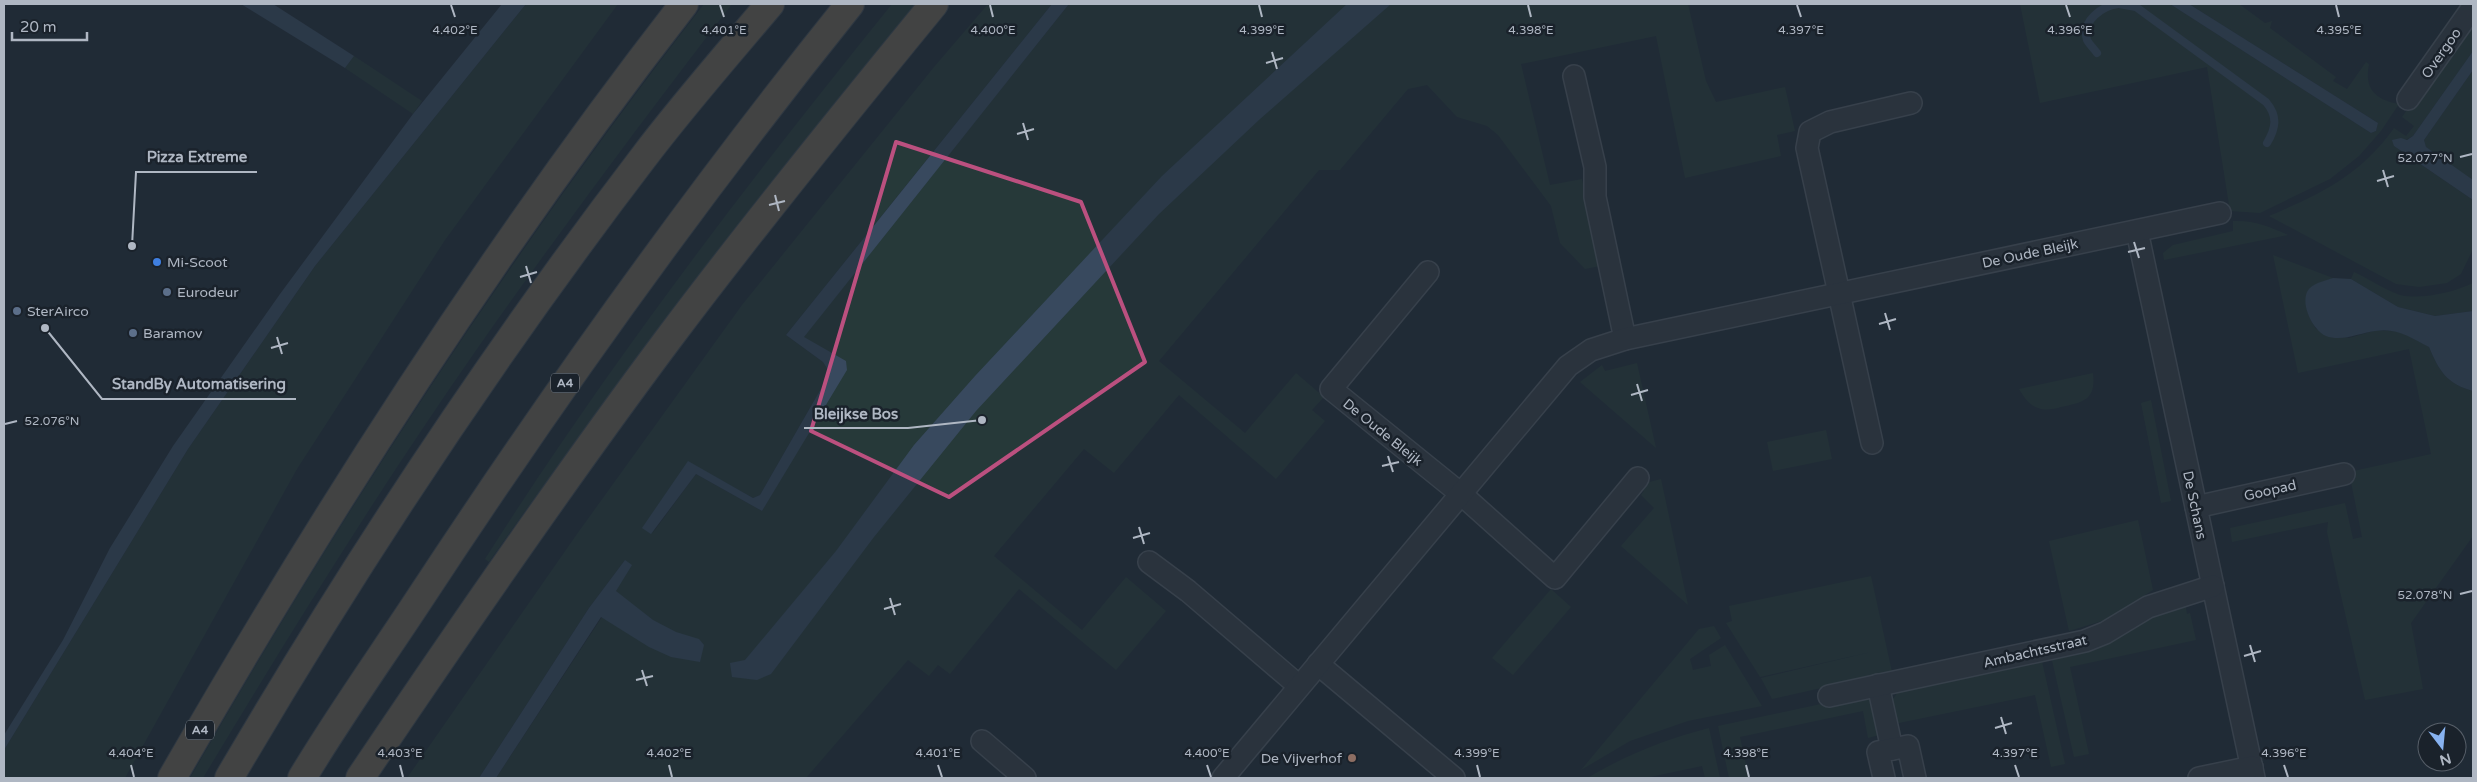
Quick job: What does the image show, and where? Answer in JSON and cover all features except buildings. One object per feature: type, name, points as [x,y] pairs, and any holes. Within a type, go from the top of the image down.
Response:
[{"type":"highway","name":"A4","points":[[172,778],[227,682],[351,478],[498,258],[684,4]]},
{"type":"highway","points":[[229,778],[355,573],[435,451],[539,300],[644,156],[770,4]]},
{"type":"highway","name":"A4","points":[[302,778],[500,476],[584,355],[688,212],[850,4]]},
{"type":"highway","points":[[360,778],[498,574],[665,344],[822,140],[934,4]]},
{"type":"street","name":"Overgoo","points":[[2408,99],[2473,7]]},
{"type":"street","points":[[1574,76],[1595,167],[1595,197],[1625,339]]},
{"type":"street","points":[[1872,443],[1807,148],[1810,132],[1830,122],[1911,103]]},
{"type":"street","name":"De Oude Bleijk","points":[[1223,778],[1568,366],[1592,350],[1625,339],[2220,213]]},
{"type":"street","name":"De Schans","points":[[2137,231],[2253,772]]},
{"type":"street","name":"De Oude Bleijk","points":[[1428,272],[1331,389],[1461,494],[1555,578],[1638,478]]},
{"type":"street","name":"Goopad","points":[[2196,507],[2344,474]]},
{"type":"street","points":[[1149,562],[1188,591],[1299,686]]},
{"type":"street","name":"Ambachtsstraat","points":[[1829,696],[2085,641],[2105,633],[2148,607],[2213,586]]},
{"type":"street","points":[[1318,664],[1454,778]]},
{"type":"street","points":[[1878,685],[1892,749]]},
{"type":"street","points":[[982,741],[1025,778]]},
{"type":"street","points":[[1884,778],[1878,752],[1908,746],[1915,778]]},
{"type":"street","points":[[2199,778],[2253,772]]},
{"type":"highlighted area","points":[[896,142],[1081,202],[1145,362],[949,497],[811,431]]},
{"type":"shaded area","points":[[526,4],[618,4],[445,240],[297,469],[125,778],[4,778],[4,750],[188,449],[315,266]]},
{"type":"shaded area","points":[[704,4],[732,4],[603,175],[477,349],[336,561],[203,778],[190,778],[309,578],[433,382],[565,190]]},
{"type":"shaded area","points":[[892,4],[916,4],[805,140],[697,278],[489,562],[485,559],[580,415],[630,345],[732,207]]},
{"type":"shaded area","points":[[988,4],[1052,4],[786,335],[823,362],[830,373],[760,495],[753,498],[688,462],[652,534],[696,474],[762,511],[843,365],[803,337],[1069,4],[1688,4],[1706,81],[1716,102],[1785,87],[1795,131],[1777,135],[1781,156],[1685,178],[1656,36],[1521,64],[1550,185],[1582,179],[1600,266],[1585,269],[1560,243],[1551,206],[1498,135],[1487,126],[1457,117],[1427,85],[1408,89],[1340,170],[1319,170],[1159,361],[1245,433],[1296,373],[1324,397],[1312,410],[1325,421],[1276,479],[1179,395],[1114,473],[1084,449],[994,556],[1082,630],[1126,577],[1166,611],[1116,670],[1019,589],[950,674],[938,665],[929,676],[908,660],[806,778],[496,778],[602,617],[605,619],[621,596],[616,591],[625,560],[589,608],[479,778],[407,778],[577,534],[742,305],[934,67]]},
{"type":"shaded area","points":[[2020,4],[2170,4],[2371,133],[2376,131],[2378,123],[2189,4],[2239,4],[2265,23],[2272,21],[2270,28],[2336,77],[2333,81],[2347,89],[2366,62],[2369,64],[2368,80],[2373,92],[2383,100],[2399,104],[2381,131],[2359,156],[2330,179],[2260,213],[2230,211],[2207,67],[2040,103]]},
{"type":"shaded area","points":[[2473,26],[2473,51],[2413,136],[2394,146],[2473,200],[2473,249],[2461,274],[2447,283],[2419,287],[2396,284],[2269,216],[2305,200],[2338,182],[2367,159],[2394,128],[2406,136],[2414,126],[2402,117],[2412,103],[2429,87]]},
{"type":"shaded area","points":[[354,56],[422,101],[413,114],[345,68]]},
{"type":"shaded area","points":[[2473,70],[2473,182],[2426,147],[2424,140]]},
{"type":"shaded area","points":[[2233,221],[2261,224],[2288,235],[2164,260],[2163,253],[2173,245],[2233,231]]},
{"type":"shaded area","points":[[2273,255],[2333,278],[2313,286],[2308,298],[2308,312],[2316,329],[2349,338],[2377,330],[2402,332],[2429,347],[2440,370],[2450,380],[2473,391],[2473,536],[2411,623],[2423,689],[2365,700],[2327,532],[2328,522],[2232,542],[2230,528],[2345,503],[2353,539],[2362,537],[2349,472],[2431,454],[2409,349],[2298,373]]},
{"type":"shaded area","points":[[2354,272],[2394,293],[2408,296],[2438,294],[2473,283],[2473,311],[2435,316],[2398,307],[2351,279]]},
{"type":"shaded area","points":[[1637,363],[1656,448],[1580,382],[1602,365],[1605,371]]},
{"type":"shaded area","points":[[2093,373],[2092,389],[2087,398],[2055,408],[2041,409],[2035,407],[2019,389]]},
{"type":"shaded area","points":[[2151,400],[2171,501],[2161,503],[2141,403]]},
{"type":"shaded area","points":[[1826,430],[1832,459],[1773,471],[1767,442]]},
{"type":"shaded area","points":[[1661,479],[1688,605],[1621,546],[1654,508],[1641,495],[1644,491],[1638,485]]},
{"type":"shaded area","points":[[2138,520],[2153,590],[2105,620],[2069,631],[2049,541]]},
{"type":"shaded area","points":[[1871,576],[1892,672],[1772,699],[1761,678],[1871,652],[1760,677],[1726,623],[1732,621],[1729,606]]},
{"type":"shaded area","points":[[1551,589],[1571,607],[1513,675],[1492,658]]},
{"type":"shaded area","points":[[2185,602],[2187,614],[2190,613],[2196,640],[2070,667],[2089,754],[2074,757],[2051,656]]},
{"type":"shaded area","points":[[1714,626],[1721,638],[1690,659],[1693,670],[1711,666],[1709,655],[1725,645],[1762,706],[1688,721],[1630,741],[1581,770],[1699,629]]},
{"type":"shaded area","points":[[2041,657],[2065,764],[2051,767],[2035,695],[1894,724],[1890,703],[1901,688]]},
{"type":"shaded area","points":[[1858,696],[1870,699],[1883,734],[1868,738],[1863,711],[1740,737],[1749,778],[1729,778],[1718,726]]},
{"type":"shaded area","points":[[1709,728],[1720,778],[1705,778],[1702,766],[1645,778],[1587,778],[1646,748]]},
{"type":"water","points":[[241,4],[273,4],[354,56],[345,68]]},
{"type":"water","points":[[502,4],[526,4],[315,266],[188,449],[4,750],[4,735],[63,640],[110,548],[173,446],[280,294],[413,114]]},
{"type":"water","points":[[1052,4],[1069,4],[804,337],[846,361],[847,370],[762,511],[696,474],[651,534],[642,528],[688,461],[753,498],[760,495],[830,373],[823,362],[786,335]]},
{"type":"water","points":[[1347,4],[1391,4],[1260,119],[1159,214],[976,411],[874,537],[771,674],[757,680],[732,677],[730,663],[745,660],[836,551],[914,445],[975,376],[1162,176]]},
{"type":"water","points":[[2170,4],[2189,4],[2378,123],[2376,131],[2371,133]]},
{"type":"water","points":[[2473,51],[2473,70],[2424,140],[2426,147],[2473,180],[2473,200],[2394,146],[2392,140],[2401,138],[2407,140],[2413,136]]},
{"type":"water","points":[[2333,278],[2351,279],[2398,307],[2435,316],[2473,311],[2473,391],[2457,385],[2440,370],[2429,347],[2403,334],[2383,330],[2350,337],[2332,338],[2321,333],[2309,317],[2306,304],[2307,292],[2312,286]]},
{"type":"water","points":[[625,560],[632,565],[616,591],[653,620],[676,632],[699,639],[704,645],[700,662],[671,657],[649,647],[601,617],[496,778],[479,778],[589,608]]},
{"type":"waterway","points":[[2097,53],[2087,40],[2087,27],[2094,16],[2100,11],[2118,4]]},
{"type":"waterway","points":[[2119,4],[2136,7],[2266,102],[2274,117],[2274,127],[2267,143]]},
{"type":"place","name":"Pizza Extreme","points":[[132,246]]},
{"type":"place","name":"Mi-Scoot","points":[[157,262]]},
{"type":"place","name":"Eurodeur","points":[[167,292]]},
{"type":"place","name":"SterAirco","points":[[17,311]]},
{"type":"place","name":"StandBy Automatisering","points":[[45,328]]},
{"type":"place","name":"Baramov","points":[[133,333]]},
{"type":"place","name":"Bleijkse Bos","points":[[982,420]]},
{"type":"place","name":"De Vijverhof","points":[[1352,758]]}]
